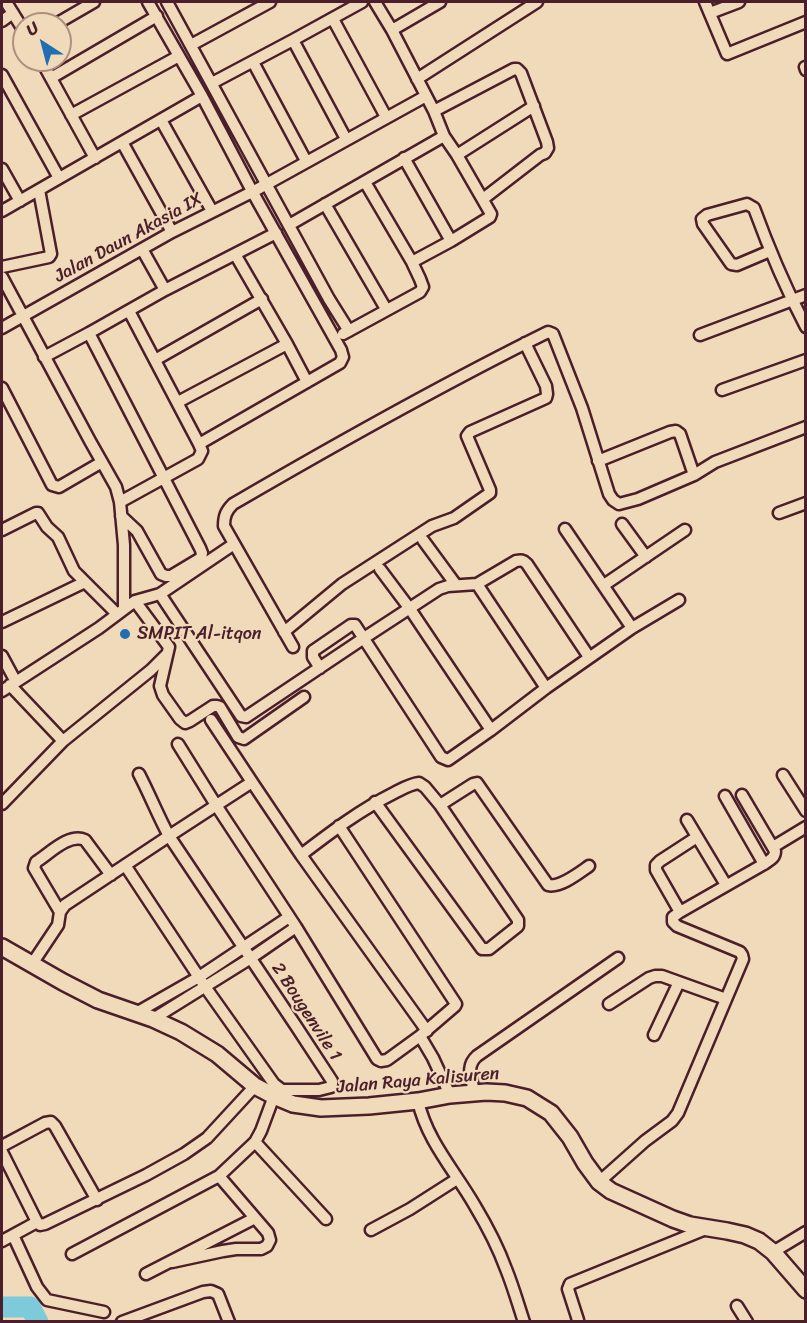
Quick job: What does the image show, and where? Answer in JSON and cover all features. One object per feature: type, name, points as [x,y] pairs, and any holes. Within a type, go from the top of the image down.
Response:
[{"type":"main road","name":"Jalan Raya Kalisuren","points":[[2,947],[98,1000],[136,1012],[181,1032],[217,1054],[255,1086],[293,1104],[321,1108],[369,1106],[474,1093],[505,1093],[527,1098],[551,1113],[599,1182],[611,1191],[690,1225],[745,1235],[759,1241],[773,1252],[806,1290]]},
{"type":"street","points":[[72,15],[94,2]]},
{"type":"street","points":[[148,2],[202,96],[260,188],[289,225],[329,299],[342,335],[343,357],[340,363],[199,444]]},
{"type":"street","points":[[169,2],[212,83],[260,188],[276,233],[342,335]]},
{"type":"street","points":[[191,45],[270,2]]},
{"type":"street","points":[[212,83],[362,2]]},
{"type":"street","points":[[375,2],[434,111],[444,136],[491,213],[490,217],[412,262]]},
{"type":"street","points":[[392,30],[440,2]]},
{"type":"street","points":[[417,79],[537,2]]},
{"type":"street","points":[[705,2],[727,54],[806,22]]},
{"type":"street","points":[[710,13],[739,2]]},
{"type":"street","points":[[51,78],[157,16]]},
{"type":"street","points":[[333,18],[386,117]]},
{"type":"street","points":[[293,40],[346,139]]},
{"type":"street","points":[[71,115],[179,56]]},
{"type":"street","points":[[253,62],[306,161]]},
{"type":"street","points":[[434,111],[511,71],[517,69],[522,73],[548,148],[545,153],[483,199]]},
{"type":"street","points":[[48,72],[95,158]]},
{"type":"street","points":[[2,75],[59,178]]},
{"type":"street","points":[[2,211],[202,96]]},
{"type":"street","name":"Jalan Daun Akasia IX","points":[[2,327],[172,232],[260,188],[426,96]]},
{"type":"street","points":[[457,155],[534,106]]},
{"type":"street","points":[[161,120],[212,211]]},
{"type":"street","points":[[289,225],[444,136]]},
{"type":"street","points":[[122,142],[172,232]]},
{"type":"street","points":[[404,158],[451,241]]},
{"type":"street","points":[[2,169],[20,201]]},
{"type":"street","points":[[342,335],[420,292],[423,287],[412,262],[365,182]]},
{"type":"street","points":[[2,267],[49,257],[51,254],[39,190]]},
{"type":"street","points":[[325,204],[386,309]]},
{"type":"street","points":[[770,251],[736,265],[730,263],[702,224],[702,219],[707,214],[747,204],[754,208],[791,300],[806,327]]},
{"type":"street","points":[[44,357],[276,233]]},
{"type":"street","points":[[142,249],[165,291]]},
{"type":"street","points":[[235,254],[307,382]]},
{"type":"street","points":[[2,277],[116,487],[120,502],[124,545],[120,612]]},
{"type":"street","points":[[700,334],[806,295]]},
{"type":"street","points":[[155,360],[262,299]]},
{"type":"street","points":[[120,502],[198,459],[202,451],[129,311]]},
{"type":"street","points":[[293,647],[224,526],[227,510],[233,504],[305,462],[548,332],[553,334],[582,408],[609,494],[619,504],[638,499],[694,475],[715,462],[806,427]]},
{"type":"street","points":[[89,333],[200,548],[201,558],[171,576],[161,574],[137,531],[121,516]]},
{"type":"street","points":[[178,402],[287,344]]},
{"type":"street","points":[[284,632],[366,567],[432,526],[454,518],[490,493],[467,436],[470,432],[546,398],[546,386],[525,344]]},
{"type":"street","points":[[722,390],[806,360]]},
{"type":"street","points":[[2,388],[52,485],[59,487],[102,462]]},
{"type":"street","points":[[598,461],[676,431],[680,435],[694,475]]},
{"type":"street","points":[[779,513],[806,503]]},
{"type":"street","points":[[2,530],[38,513],[47,527],[58,537],[71,565],[85,582],[120,612]]},
{"type":"street","points":[[622,524],[646,556]]},
{"type":"street","points":[[565,529],[632,628]]},
{"type":"street","points":[[604,585],[686,530]]},
{"type":"street","points":[[423,540],[456,585]]},
{"type":"street","points":[[9,686],[92,633],[135,601],[160,594],[234,544]]},
{"type":"street","points":[[160,594],[241,716],[246,717],[440,589],[448,586],[477,584],[516,561],[523,560],[589,657]]},
{"type":"street","points":[[380,568],[491,730]]},
{"type":"street","points":[[2,622],[85,582]]},
{"type":"street","points":[[477,584],[546,688]]},
{"type":"street","points":[[320,668],[312,653],[324,643],[355,625],[441,757],[448,760],[589,657],[679,600]]},
{"type":"street","points":[[135,601],[169,647],[160,686],[163,695],[185,723],[213,706],[217,706],[220,707],[238,736],[244,739],[304,697]]},
{"type":"street","points":[[2,804],[63,741],[151,670],[168,652]]},
{"type":"street","points":[[2,656],[9,686],[63,741]]},
{"type":"street","points":[[211,720],[424,1034],[450,1095]]},
{"type":"street","points":[[178,744],[296,927],[377,1059],[387,1060],[424,1034],[455,1006],[455,1001],[339,826]]},
{"type":"street","name":"2 Bougenvile 1","points":[[139,774],[169,836],[296,1026],[332,1084],[331,1087],[319,1090],[282,1090],[274,1084],[206,988]]},
{"type":"street","points":[[783,775],[806,812]]},
{"type":"street","points":[[32,964],[58,926],[60,912],[65,905],[252,782]]},
{"type":"street","points":[[301,855],[375,802],[412,783],[419,783],[440,806],[518,920],[518,926],[489,949],[482,949],[375,802]]},
{"type":"street","points":[[440,806],[477,783],[548,885],[560,884],[589,866]]},
{"type":"street","points":[[599,1182],[645,1141],[672,1121],[678,1113],[743,959],[740,952],[676,926],[673,922],[673,917],[680,912],[771,860],[775,855],[773,847],[742,795]]},
{"type":"street","points":[[725,796],[764,864]]},
{"type":"street","points":[[687,820],[726,885]]},
{"type":"street","points":[[773,847],[806,828]]},
{"type":"street","points":[[60,912],[37,875],[34,868],[36,862],[70,839],[78,837],[85,840],[111,875]]},
{"type":"street","points":[[680,912],[656,870],[656,865],[697,837]]},
{"type":"street","points":[[125,865],[206,988]]},
{"type":"street","points":[[136,1012],[199,977],[289,917]]},
{"type":"street","points":[[153,1019],[206,988],[296,927]]},
{"type":"street","points":[[474,1093],[469,1066],[471,1061],[618,958]]},
{"type":"street","points":[[609,1004],[655,976],[662,976],[726,999]]},
{"type":"street","points":[[654,1035],[679,982]]},
{"type":"street","points":[[2,1152],[5,1170],[37,1222],[40,1225],[45,1224],[97,1200],[184,1154],[207,1138],[255,1086]]},
{"type":"street","points":[[72,1254],[219,1176],[255,1142],[274,1096]]},
{"type":"street","points":[[418,1101],[433,1142],[475,1206],[496,1245],[507,1269],[524,1322]]},
{"type":"street","points":[[2,1146],[51,1122],[55,1125],[97,1200]]},
{"type":"street","points":[[255,1142],[326,1219]]},
{"type":"street","points":[[172,1262],[223,1251],[261,1249],[267,1246],[270,1240],[268,1233],[219,1176]]},
{"type":"street","points":[[371,1230],[458,1179]]},
{"type":"street","points":[[146,1274],[255,1218]]},
{"type":"street","points":[[2,1241],[37,1222]]},
{"type":"street","points":[[577,1322],[568,1289],[570,1284],[708,1228]]},
{"type":"street","points":[[773,1252],[806,1232]]},
{"type":"street","points":[[13,1235],[37,1287],[47,1300],[104,1312]]},
{"type":"street","points":[[122,1322],[211,1291],[218,1294],[229,1322]]},
{"type":"street","points":[[737,1306],[747,1322]]},
{"type":"waterway","points":[[2,1307],[30,1307],[38,1322]]},
{"type":"place","name":"SMPIT Al-itqon","points":[[125,634]]}]
